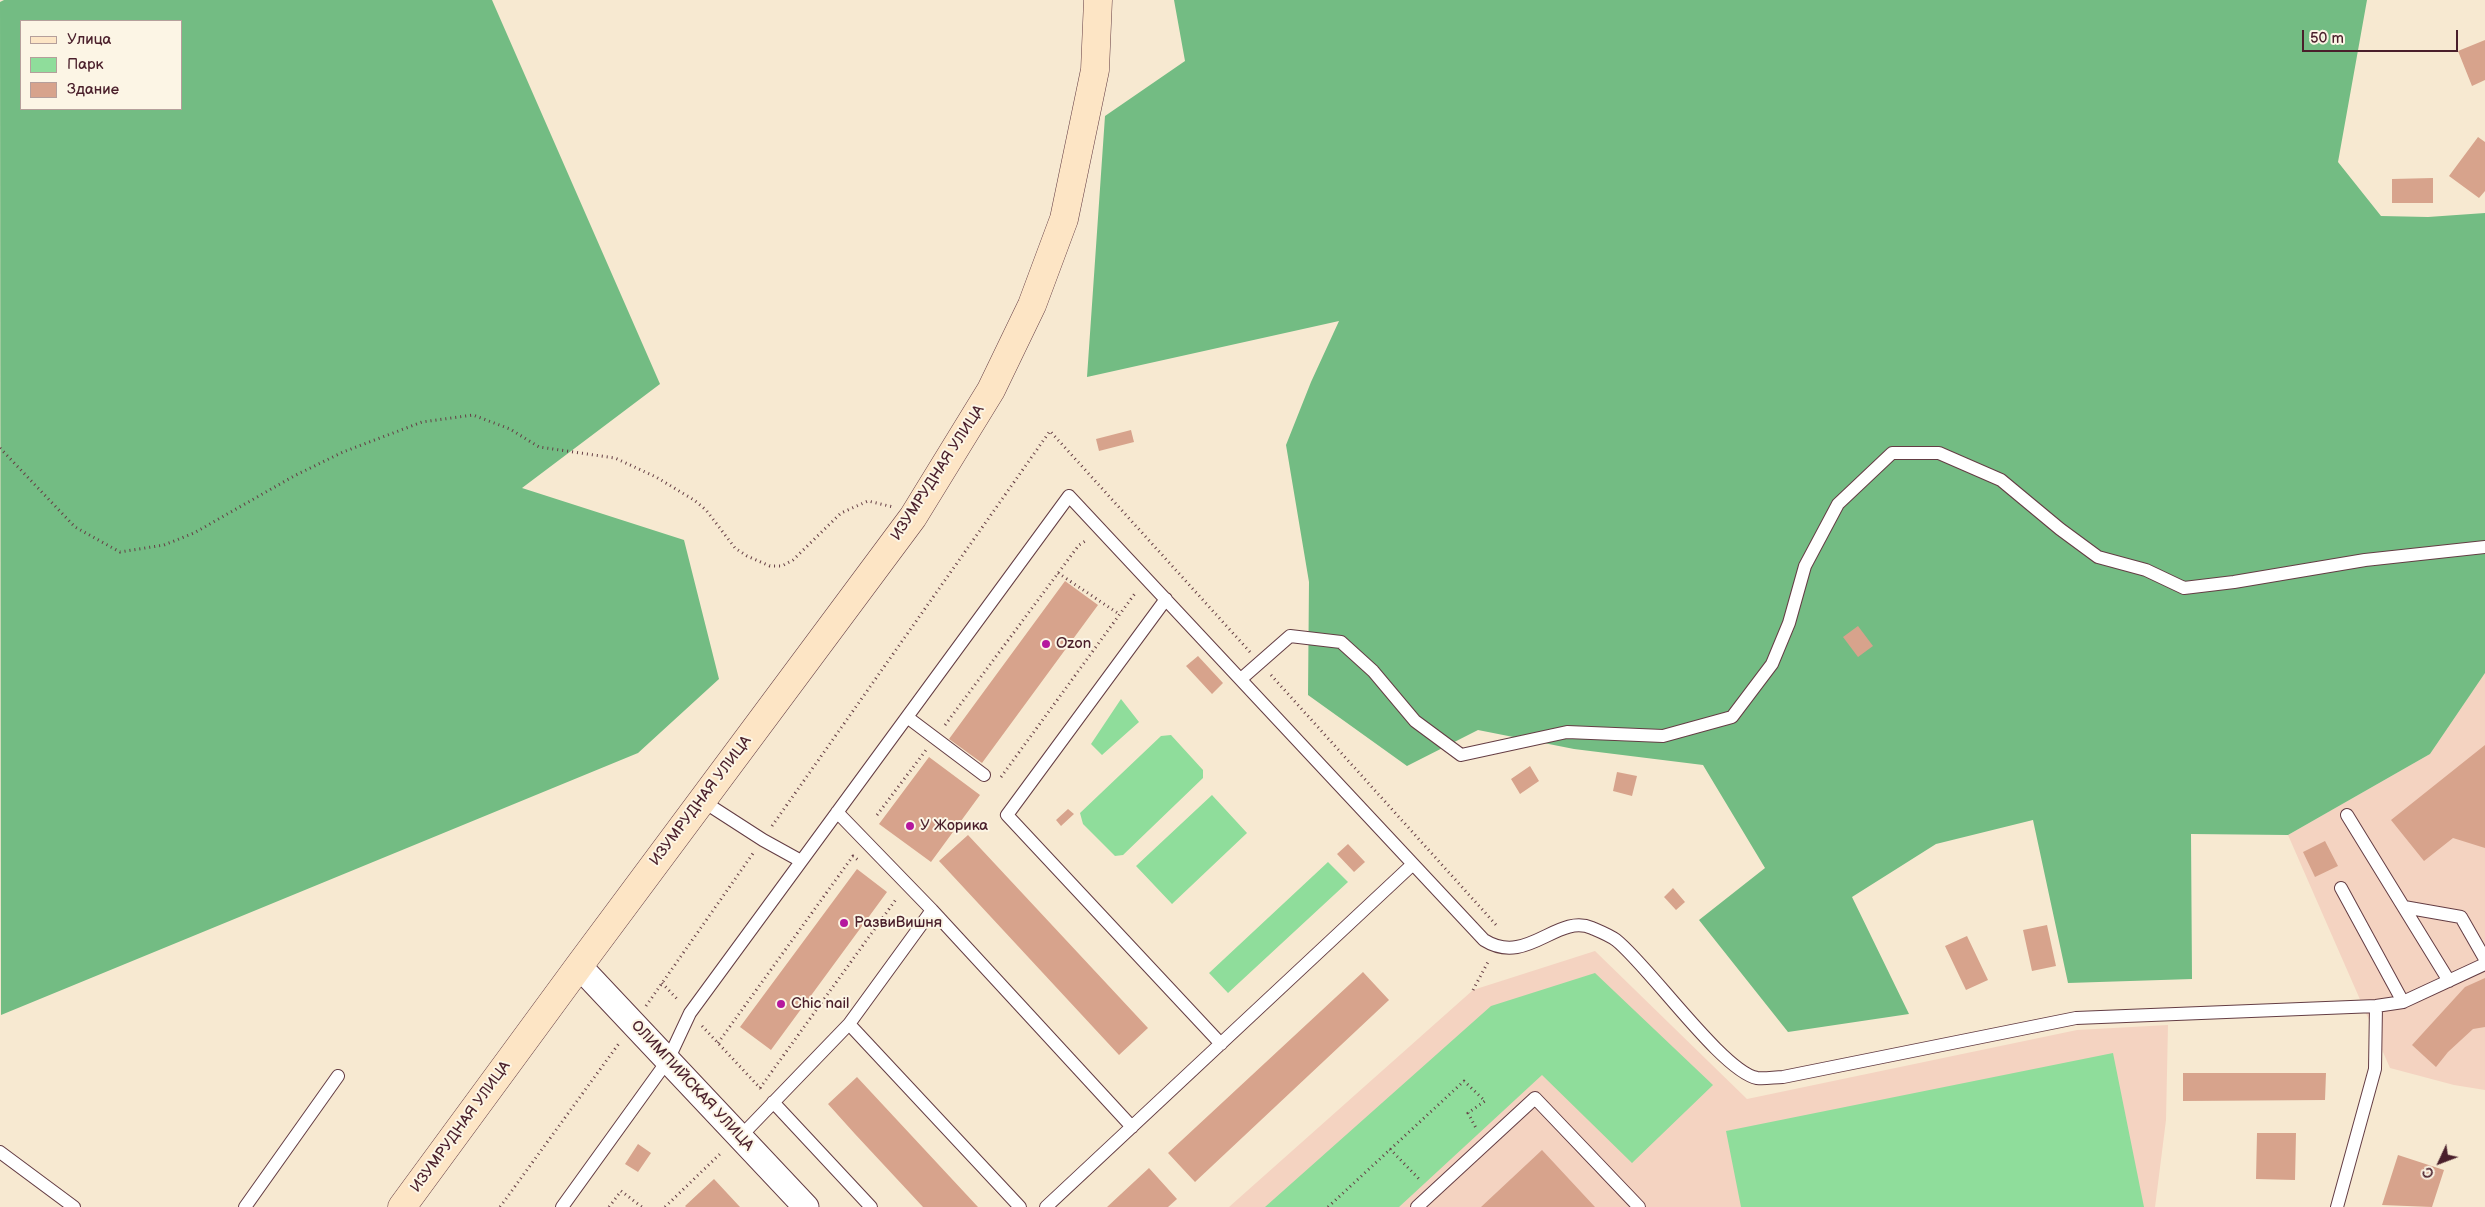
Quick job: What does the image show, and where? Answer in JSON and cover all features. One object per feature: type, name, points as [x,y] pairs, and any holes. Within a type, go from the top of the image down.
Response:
[{"type":"street","name":"ИЗУМРУДНАЯ УЛИЦА","points":[[402,1207],[701,800],[913,517],[991,390],[1032,305],[1064,219],[1095,70],[1098,0]]},
{"type":"street","name":"ОЛИМПИЙСКАЯ УЛИЦА","points":[[579,966],[629,1030],[668,1060],[731,1144],[806,1207]]},
{"type":"lane","points":[[1241,679],[1290,636],[1341,642],[1374,671],[1415,721],[1461,755],[1567,732],[1663,736],[1732,717],[1772,664],[1789,624],[1805,566],[1838,504],[1892,453],[1939,453],[2001,480],[2060,530],[2098,557],[2146,570],[2184,588],[2234,582],[2365,560],[2485,547]]},
{"type":"lane","points":[[562,1207],[668,1060],[690,1013],[1069,496],[1484,940],[1495,947],[1514,949],[1572,926],[1589,927],[1615,939],[1730,1062],[1756,1078],[1784,1077],[2076,1018],[2376,1006],[2403,1002],[2485,964]]},
{"type":"lane","points":[[1166,599],[1007,815],[1221,1044]]},
{"type":"lane","points":[[907,717],[984,775]]},
{"type":"lane","points":[[701,800],[762,840],[801,861]]},
{"type":"lane","points":[[837,812],[932,910],[1132,1127]]},
{"type":"lane","points":[[2347,815],[2448,981]]},
{"type":"lane","points":[[1046,1207],[1413,864]]},
{"type":"lane","points":[[2341,888],[2403,1002]]},
{"type":"lane","points":[[2404,907],[2461,917],[2485,959]]},
{"type":"lane","points":[[731,1144],[848,1024],[932,910]]},
{"type":"lane","points":[[2337,1207],[2375,1069],[2376,1006]]},
{"type":"lane","points":[[848,1024],[1020,1207]]},
{"type":"lane","points":[[245,1207],[338,1076]]},
{"type":"lane","points":[[1417,1207],[1535,1098],[1639,1207]]},
{"type":"lane","points":[[773,1102],[871,1207]]},
{"type":"lane","points":[[0,1152],[74,1207]]},
{"type":"path","points":[[0,448],[75,527],[120,552],[164,545],[194,533],[294,476],[343,452],[422,422],[473,415],[510,429],[539,447],[616,458],[656,477],[700,505],[735,548],[747,556],[770,566],[782,566],[793,560],[841,513],[868,501],[889,505],[913,517]]},
{"type":"path","points":[[768,832],[1050,431],[1503,933],[1472,990]]},
{"type":"path","points":[[877,815],[1079,545],[1090,538]]},
{"type":"path","points":[[1058,573],[1119,614]]},
{"type":"path","points":[[998,780],[1139,588]]},
{"type":"path","points":[[629,1030],[757,848]]},
{"type":"path","points":[[718,1043],[853,856],[860,862]]},
{"type":"path","points":[[760,1088],[900,894]]},
{"type":"path","points":[[500,1207],[680,957]]},
{"type":"path","points":[[662,983],[773,1102]]},
{"type":"path","points":[[1328,1207],[1464,1081],[1485,1101],[1468,1113],[1478,1134]]},
{"type":"path","points":[[665,1207],[731,1144]]},
{"type":"path","points":[[1390,1149],[1433,1193]]},
{"type":"path","points":[[609,1207],[622,1190],[642,1207]]},
{"type":"shaded area","points":[[2485,673],[2485,1090],[2454,1085],[2390,1068],[2288,835],[2430,754]]},
{"type":"shaded area","points":[[1595,951],[1747,1099],[2077,1030],[2168,1025],[2166,1120],[2155,1207],[1229,1207],[1473,990]]},
{"type":"green space","points":[[4,0],[492,0],[660,384],[522,488],[684,540],[719,679],[638,753],[1,1015],[0,2]]},
{"type":"green space","points":[[1174,0],[2367,0],[2338,162],[2381,216],[2428,217],[2485,213],[2485,673],[2430,754],[2288,835],[2191,834],[2192,979],[2068,983],[2033,820],[1936,844],[1852,897],[1909,1014],[1788,1032],[1699,920],[1765,868],[1703,765],[1574,749],[1478,730],[1407,766],[1308,695],[1309,582],[1286,445],[1311,382],[1339,321],[1087,377],[1105,116],[1185,61]]},
{"type":"green space","points":[[1121,699],[1139,722],[1102,755],[1091,744]]},
{"type":"green space","points":[[1171,735],[1203,770],[1203,778],[1123,855],[1115,856],[1083,824],[1080,813],[1161,736]]},
{"type":"green space","points":[[1212,795],[1247,833],[1172,904],[1136,866]]},
{"type":"green space","points":[[1328,862],[1348,882],[1228,993],[1209,973]]},
{"type":"green space","points":[[1595,973],[1713,1085],[1632,1163],[1542,1075],[1399,1207],[1265,1207],[1491,1006]]},
{"type":"green space","points":[[2113,1053],[2144,1207],[1741,1207],[1726,1131]]},
{"type":"building","points":[[2485,40],[2485,80],[2472,86],[2458,51]]},
{"type":"building","points":[[2478,137],[2485,142],[2485,191],[2479,198],[2449,176]]},
{"type":"building","points":[[2433,178],[2433,203],[2392,203],[2392,179]]},
{"type":"building","points":[[1131,430],[1134,442],[1099,451],[1096,439]]},
{"type":"building","points":[[1065,581],[1098,605],[982,763],[949,739]]},
{"type":"building","points":[[1858,626],[1873,646],[1858,657],[1843,637]]},
{"type":"building","points":[[1198,656],[1223,683],[1212,694],[1186,666]]},
{"type":"building","points":[[2485,745],[2485,848],[2453,838],[2424,861],[2391,820]]},
{"type":"building","points":[[929,757],[980,795],[931,862],[879,824]]},
{"type":"building","points":[[1530,766],[1539,781],[1520,794],[1511,779]]},
{"type":"building","points":[[1617,772],[1637,776],[1632,796],[1613,791]]},
{"type":"building","points":[[1068,809],[1074,814],[1061,826],[1056,820]]},
{"type":"building","points":[[968,835],[1148,1028],[1119,1055],[939,861]]},
{"type":"building","points":[[2325,841],[2338,866],[2315,877],[2303,852]]},
{"type":"building","points":[[1348,844],[1365,862],[1354,872],[1337,854]]},
{"type":"building","points":[[857,869],[887,892],[771,1050],[740,1027]]},
{"type":"building","points":[[1673,888],[1685,902],[1676,910],[1664,897]]},
{"type":"building","points":[[2047,925],[2056,966],[2032,971],[2023,930]]},
{"type":"building","points":[[1967,936],[1988,980],[1966,990],[1945,946]]},
{"type":"building","points":[[1363,972],[1389,1000],[1195,1182],[1168,1153]]},
{"type":"building","points":[[2485,978],[2485,1027],[2473,1029],[2448,1052],[2436,1067],[2412,1045],[2465,987]]},
{"type":"building","points":[[2183,1073],[2326,1073],[2325,1100],[2183,1101]]},
{"type":"building","points":[[857,1077],[978,1207],[923,1207],[855,1134],[828,1104]]},
{"type":"building","points":[[2257,1133],[2296,1133],[2295,1180],[2256,1179]]},
{"type":"building","points":[[638,1144],[651,1153],[638,1172],[625,1164]]},
{"type":"building","points":[[1542,1150],[1595,1207],[1481,1207]]},
{"type":"building","points":[[2398,1155],[2444,1170],[2432,1207],[2382,1205]]},
{"type":"building","points":[[1149,1168],[1177,1199],[1168,1207],[1107,1207]]},
{"type":"building","points":[[714,1179],[740,1207],[685,1206]]},
{"type":"place","name":"Ozon","points":[[1046,644]]},
{"type":"place","name":"У Жорика","points":[[910,826]]},
{"type":"place","name":"РазвиВишня","points":[[844,923]]},
{"type":"place","name":"Chic nail","points":[[781,1004]]}]
